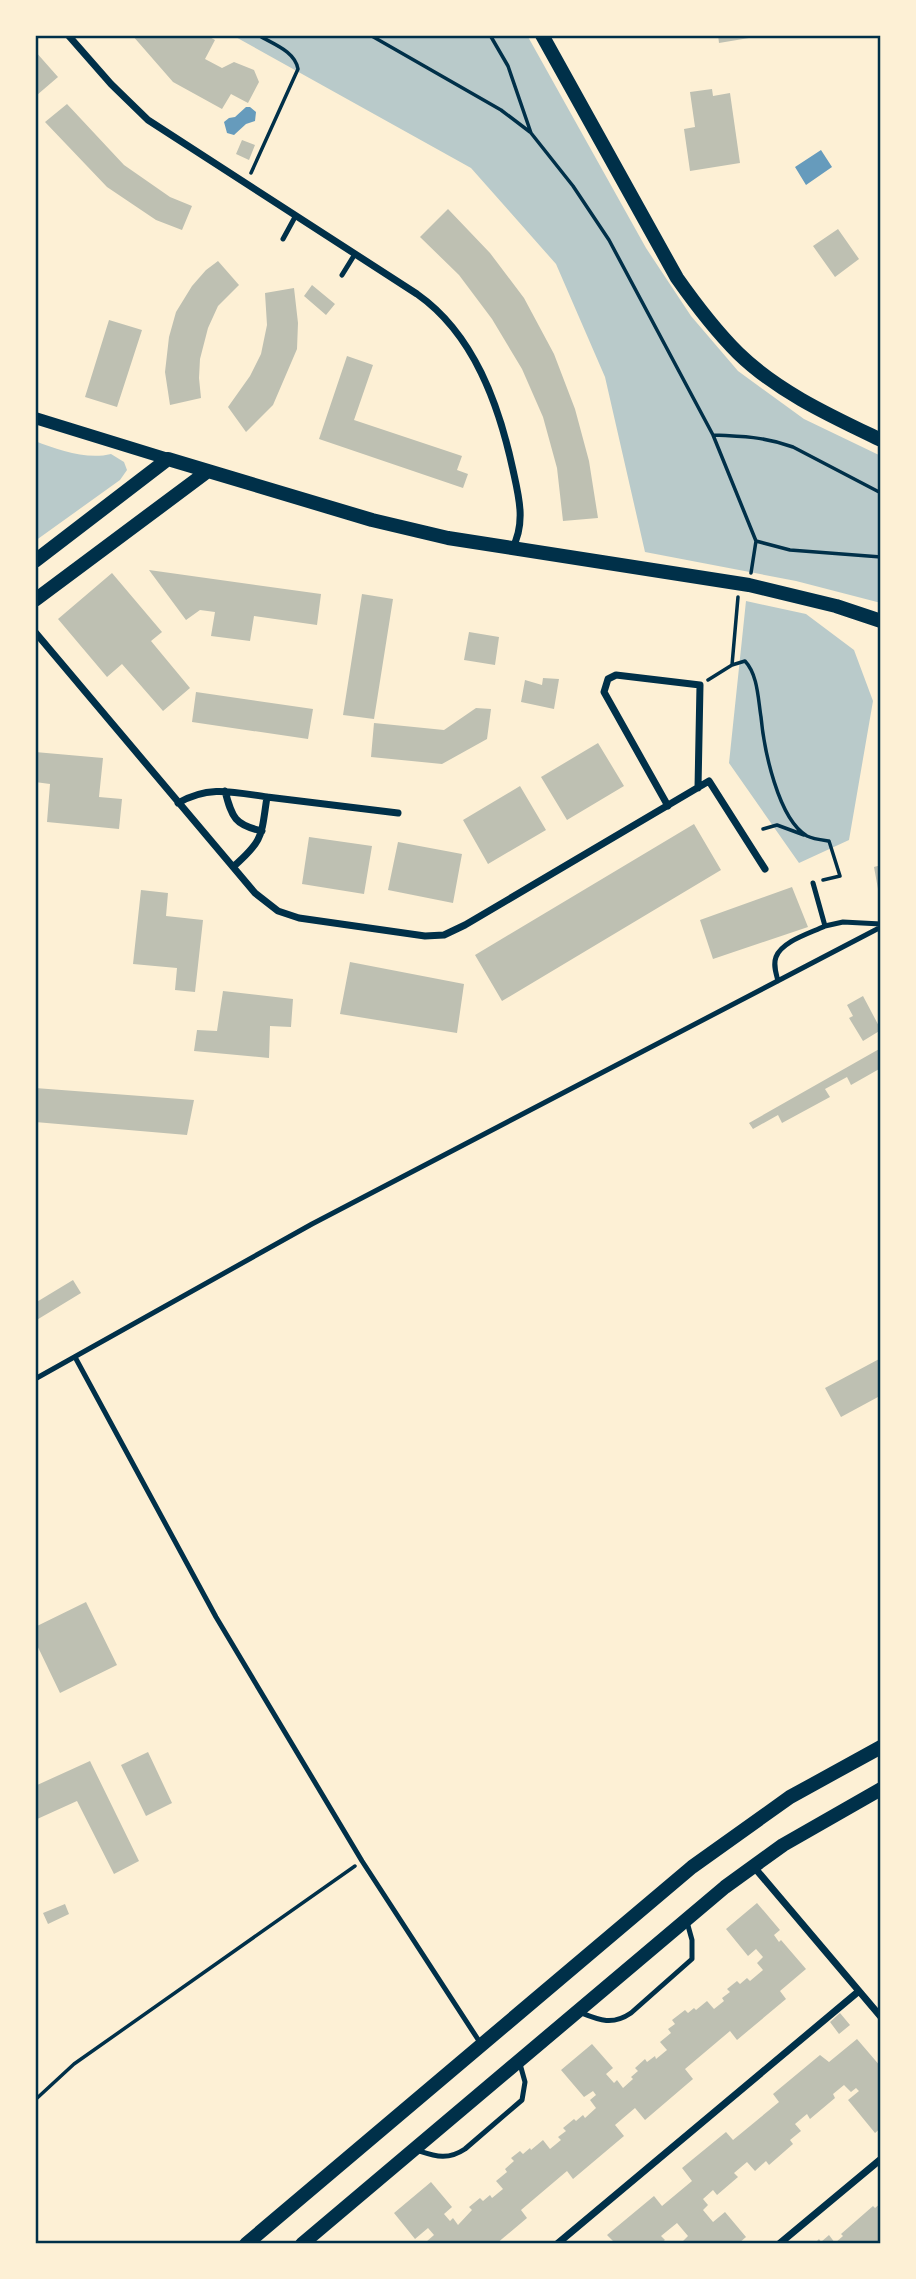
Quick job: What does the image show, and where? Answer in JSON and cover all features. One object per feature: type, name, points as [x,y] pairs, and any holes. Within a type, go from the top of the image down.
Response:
[{"type":"main road","points":[[542,35],[677,278],[704,316],[739,355],[769,379],[831,416],[881,440]]},
{"type":"main road","points":[[35,561],[168,459],[372,520],[447,538],[744,584],[836,606],[881,621]]},
{"type":"main road","points":[[35,600],[208,471]]},
{"type":"main road","points":[[246,2244],[711,1853],[790,1797],[881,1748]]},
{"type":"main road","points":[[302,2244],[753,1866],[824,1820],[881,1789]]},
{"type":"street","points":[[68,35],[111,84],[148,120],[355,254],[435,309],[451,325],[478,367],[499,418],[518,494],[520,528],[512,549]]},
{"type":"street","points":[[35,418],[168,459]]},
{"type":"street","points":[[35,632],[178,803],[266,903],[278,911],[299,918],[425,936],[443,935],[477,918],[709,781],[765,869]]},
{"type":"street","points":[[668,806],[604,692],[608,679],[617,675],[700,685],[698,788]]},
{"type":"street","points":[[178,803],[203,791],[225,791],[398,813]]},
{"type":"street","points":[[225,791],[232,813],[239,822],[244,827],[262,831]]},
{"type":"street","points":[[233,867],[254,849],[262,831],[267,797]]},
{"type":"street","points":[[753,1866],[881,2017]]},
{"type":"street","points":[[557,2244],[859,1992]]},
{"type":"street","points":[[779,2244],[881,2159]]},
{"type":"lane","points":[[283,239],[295,217]]},
{"type":"lane","points":[[342,275],[355,254]]},
{"type":"lane","points":[[813,883],[825,926]]},
{"type":"lane","points":[[778,981],[776,955],[787,945],[825,926],[843,922],[881,926]]},
{"type":"lane","points":[[35,1379],[313,1224],[881,926]]},
{"type":"lane","points":[[75,1357],[216,1617],[362,1861],[482,2046]]},
{"type":"lane","points":[[579,2012],[599,2020],[615,2022],[641,2005],[692,1959],[692,1940],[686,1920]]},
{"type":"lane","points":[[416,2150],[443,2158],[457,2154],[506,2114],[522,2100],[525,2091],[519,2063]]},
{"type":"path","points":[[246,185],[298,69],[297,60],[288,52],[258,35]]},
{"type":"path","points":[[370,35],[501,110],[531,133],[573,186],[609,240],[713,435],[756,541],[744,584],[732,665]]},
{"type":"path","points":[[490,35],[511,73],[531,133]]},
{"type":"path","points":[[713,435],[752,436],[793,446],[881,494]]},
{"type":"path","points":[[756,541],[790,550],[881,557]]},
{"type":"path","points":[[700,685],[732,665],[745,661],[751,667],[759,699],[766,756],[784,805],[794,823],[808,837]]},
{"type":"path","points":[[763,829],[777,825],[808,837],[829,841],[840,876],[813,883]]},
{"type":"path","points":[[35,2099],[74,2064],[362,1861]]},
{"type":"shaded area","points":[[232,35],[527,35],[646,248],[691,316],[738,371],[804,419],[881,456],[881,603],[796,581],[645,552],[605,377],[556,264],[471,168]]},
{"type":"shaded area","points":[[35,441],[82,455],[111,454],[124,462],[127,470],[120,480],[35,541]]},
{"type":"shaded area","points":[[746,601],[806,614],[854,650],[873,701],[849,840],[799,863],[729,763]]},
{"type":"water","points":[[246,107],[256,112],[255,121],[246,124],[234,135],[227,133],[224,122]]},
{"type":"water","points":[[821,150],[832,167],[806,185],[795,167]]},
{"type":"building","points":[[132,35],[206,35],[215,40],[205,59],[222,68],[234,62],[254,70],[259,82],[248,103],[231,94],[222,109],[173,82]]},
{"type":"building","points":[[718,35],[761,35],[761,36],[719,43]]},
{"type":"building","points":[[35,51],[58,77],[37,95],[35,93]]},
{"type":"building","points":[[712,89],[713,96],[730,93],[740,163],[690,171],[684,129],[695,127],[690,92]]},
{"type":"building","points":[[67,104],[124,165],[170,197],[192,206],[182,230],[156,220],[107,187],[45,122]]},
{"type":"building","points":[[242,140],[255,145],[249,160],[236,154]]},
{"type":"building","points":[[448,209],[490,253],[524,298],[554,354],[575,409],[589,461],[598,518],[563,521],[557,468],[543,417],[522,369],[492,319],[459,275],[420,237]]},
{"type":"building","points":[[838,229],[859,259],[835,277],[813,246]]},
{"type":"building","points":[[218,261],[239,285],[218,306],[208,328],[200,359],[201,398],[170,405],[165,372],[169,337],[176,312],[192,286]]},
{"type":"building","points":[[312,285],[335,304],[326,315],[304,296]]},
{"type":"building","points":[[294,288],[298,323],[297,349],[273,405],[246,432],[228,407],[250,376],[261,354],[267,325],[265,293]]},
{"type":"building","points":[[109,320],[142,330],[117,407],[85,397]]},
{"type":"building","points":[[347,356],[373,365],[354,420],[462,456],[457,470],[468,474],[463,488],[319,439]]},
{"type":"building","points":[[149,570],[321,594],[317,625],[254,616],[250,641],[211,636],[215,612],[200,610],[186,620]]},
{"type":"building","points":[[112,573],[162,632],[151,641],[190,688],[163,711],[122,664],[107,677],[58,619]]},
{"type":"building","points":[[362,594],[393,599],[374,719],[343,715]]},
{"type":"building","points":[[469,632],[499,637],[495,665],[464,660]]},
{"type":"building","points":[[543,678],[559,679],[554,709],[521,702],[525,680],[542,685]]},
{"type":"building","points":[[196,692],[313,709],[308,739],[192,722]]},
{"type":"building","points":[[476,708],[491,709],[487,739],[442,764],[371,757],[374,723],[444,730]]},
{"type":"building","points":[[598,743],[624,786],[567,820],[541,777]]},
{"type":"building","points":[[35,752],[103,758],[99,797],[122,799],[119,829],[47,822],[50,784],[35,782]]},
{"type":"building","points":[[520,786],[546,830],[488,864],[463,820]]},
{"type":"building","points":[[694,824],[721,870],[502,1001],[475,955]]},
{"type":"building","points":[[309,837],[372,846],[364,894],[302,884]]},
{"type":"building","points":[[398,842],[462,854],[453,903],[388,890]]},
{"type":"building","points":[[881,865],[881,900],[880,900],[874,867]]},
{"type":"building","points":[[792,887],[808,927],[713,959],[700,920]]},
{"type":"building","points":[[141,890],[168,893],[166,916],[203,920],[195,992],[175,990],[177,968],[133,964]]},
{"type":"building","points":[[350,962],[464,984],[457,1033],[340,1014]]},
{"type":"building","points":[[223,991],[293,999],[291,1027],[270,1026],[269,1058],[194,1051],[197,1030],[217,1031]]},
{"type":"building","points":[[863,996],[881,1030],[863,1041],[849,1018],[853,1016],[847,1005]]},
{"type":"building","points":[[881,1048],[881,1068],[851,1085],[847,1077],[825,1089],[830,1097],[782,1123],[778,1115],[753,1129],[749,1123]]},
{"type":"building","points":[[35,1088],[194,1100],[187,1135],[35,1122]]},
{"type":"building","points":[[73,1280],[81,1293],[35,1321],[35,1303]]},
{"type":"building","points":[[881,1358],[881,1402],[878,1397],[841,1417],[825,1388]]},
{"type":"building","points":[[86,1602],[117,1665],[60,1693],[35,1641],[35,1627]]},
{"type":"building","points":[[148,1752],[172,1803],[146,1816],[121,1765]]},
{"type":"building","points":[[90,1761],[139,1861],[114,1874],[77,1801],[35,1820],[35,1786]]},
{"type":"building","points":[[757,1903],[780,1930],[774,1935],[779,1942],[781,1940],[806,1969],[780,1991],[786,1999],[737,2040],[730,2031],[685,2069],[693,2079],[645,2120],[635,2108],[615,2125],[624,2136],[573,2179],[567,2171],[521,2210],[527,2218],[496,2244],[428,2244],[426,2242],[434,2235],[428,2228],[415,2239],[394,2213],[431,2182],[452,2207],[444,2214],[450,2221],[453,2218],[458,2225],[472,2210],[469,2207],[480,2198],[483,2201],[490,2195],[492,2198],[503,2189],[496,2181],[507,2172],[505,2169],[514,2161],[511,2158],[520,2151],[523,2154],[530,2148],[531,2150],[543,2140],[550,2149],[561,2140],[558,2137],[566,2131],[563,2128],[574,2119],[576,2121],[583,2115],[585,2118],[596,2108],[590,2100],[596,2095],[593,2091],[584,2097],[561,2070],[592,2044],[613,2068],[606,2074],[614,2083],[617,2080],[623,2088],[638,2071],[635,2068],[645,2059],[647,2062],[655,2056],[656,2059],[667,2050],[660,2042],[671,2033],[668,2029],[675,2024],[672,2020],[685,2010],[688,2013],[694,2008],[696,2010],[707,2001],[714,2009],[730,1992],[727,1989],[737,1981],[740,1984],[747,1978],[750,1981],[763,1970],[757,1963],[763,1957],[756,1949],[748,1956],[726,1929]]},
{"type":"building","points":[[65,1904],[69,1914],[48,1924],[43,1913]]},
{"type":"building","points":[[840,2013],[850,2025],[839,2034],[830,2022]]},
{"type":"building","points":[[857,2039],[881,2067],[878,2070],[881,2074],[881,2128],[875,2133],[848,2100],[859,2091],[856,2088],[851,2092],[844,2085],[833,2094],[835,2098],[810,2119],[807,2114],[795,2124],[801,2131],[790,2140],[793,2144],[769,2165],[766,2161],[755,2171],[747,2162],[734,2173],[738,2177],[717,2195],[713,2190],[703,2199],[708,2205],[703,2210],[713,2222],[725,2212],[746,2237],[738,2244],[686,2244],[683,2241],[688,2236],[677,2223],[661,2236],[665,2240],[660,2244],[611,2244],[614,2242],[607,2235],[654,2196],[662,2206],[692,2181],[682,2168],[726,2132],[733,2140],[779,2102],[773,2094],[820,2055],[829,2062]]},
{"type":"building","points":[[881,2203],[881,2244],[814,2244],[829,2235],[835,2243],[843,2236],[841,2234],[873,2206],[875,2208]]}]
